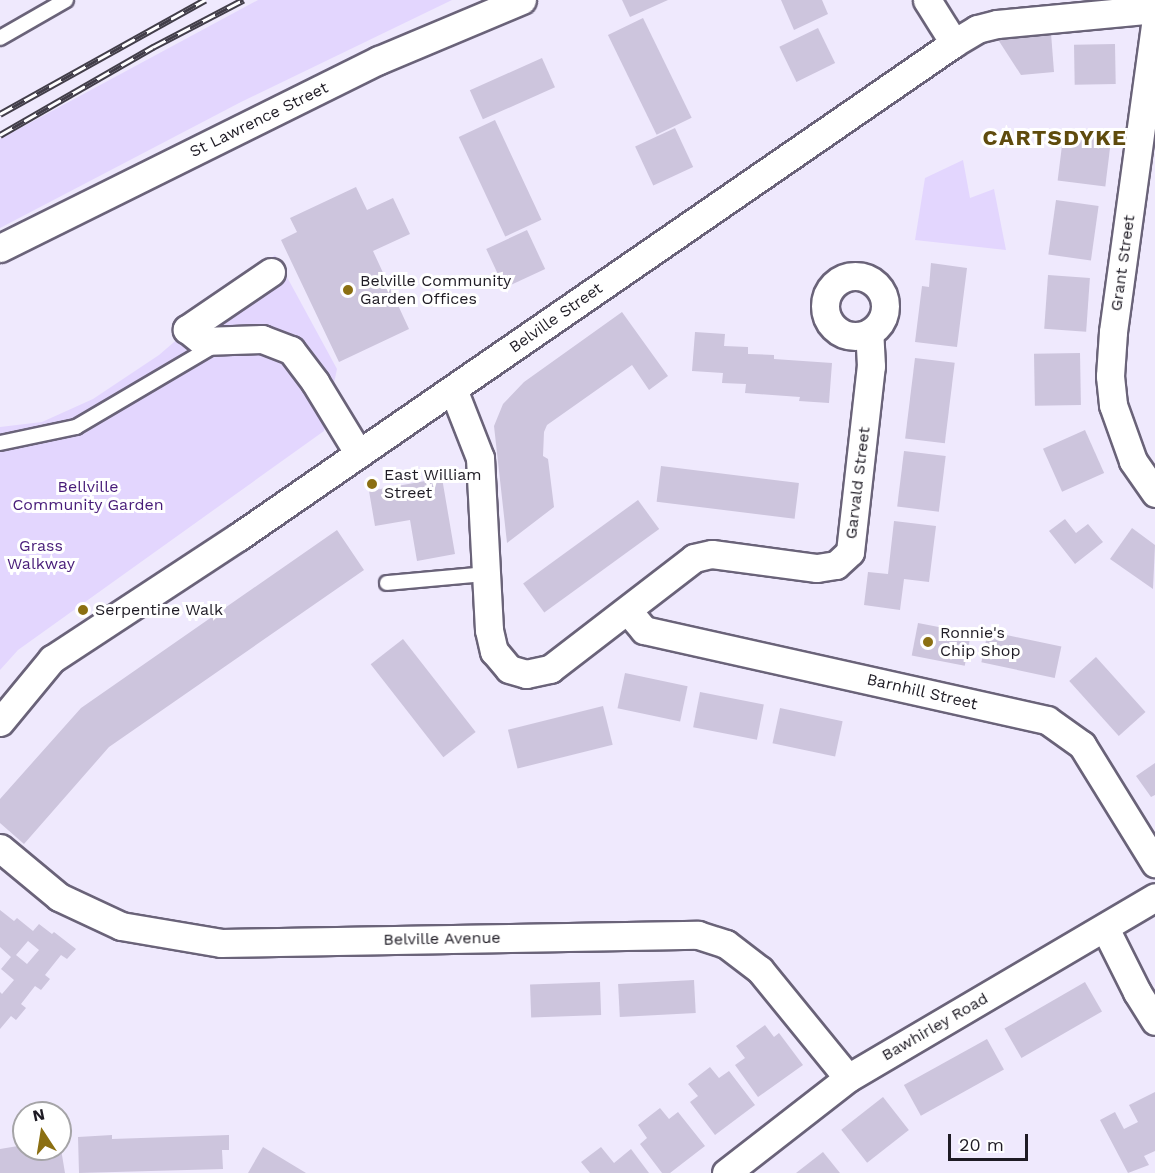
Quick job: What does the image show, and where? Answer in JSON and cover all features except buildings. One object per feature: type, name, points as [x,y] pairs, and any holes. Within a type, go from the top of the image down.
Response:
[{"type":"street","name":"St Lawrence Street","points":[[0,248],[379,60],[522,0]]},
{"type":"street","points":[[927,0],[954,43]]},
{"type":"street","name":"Belville Street","points":[[0,722],[52,659],[359,454],[954,43],[977,29],[997,24],[1155,9]]},
{"type":"street","name":"Grant Street","points":[[1155,25],[1113,332],[1110,376],[1113,405],[1133,461],[1155,493]]},
{"type":"street","points":[[271,272],[187,329],[202,341],[262,339],[291,350],[315,382],[359,454]]},
{"type":"street","name":"Garvald Street","points":[[486,573],[489,630],[494,651],[509,669],[526,674],[550,669],[694,558],[712,554],[817,568],[836,565],[850,552],[871,366],[869,333]]},
{"type":"street","points":[[453,389],[480,458],[486,573]]},
{"type":"street","name":"Barnhill Street","points":[[628,611],[644,630],[1047,720],[1082,745],[1155,863]]},
{"type":"street","name":"Belville Avenue","points":[[0,848],[58,897],[122,926],[221,943],[698,934],[726,944],[760,970],[848,1078]]},
{"type":"street","name":"Bawhirley Road","points":[[726,1173],[848,1078],[1155,897]]},
{"type":"street","points":[[1105,928],[1137,992],[1155,1021]]},
{"type":"lane","points":[[0,38],[66,0]]},
{"type":"lane","points":[[0,443],[76,427],[221,341]]},
{"type":"lane","points":[[387,583],[486,573]]},
{"type":"green space","points":[[258,0],[452,0],[241,102],[0,228],[0,139]]},
{"type":"green space","points":[[963,160],[970,198],[994,189],[1006,250],[915,240],[925,178]]},
{"type":"green space","name":"Bellville Community Garden","points":[[275,255],[337,369],[324,431],[18,650],[0,670],[0,427],[42,422],[93,399],[159,355]]},
{"type":"railway","points":[[0,114],[205,0]]},
{"type":"railway","points":[[0,135],[153,47],[243,0]]},
{"type":"place","name":"Belville Community Garden Offices","points":[[348,290]]},
{"type":"place","name":"East William Street","points":[[372,484]]},
{"type":"place","name":"Serpentine Walk","points":[[83,610]]},
{"type":"place","name":"Ronnie's Chip Shop","points":[[928,642]]},
{"type":"district","name":"CARTSDYKE","points":[[1055,138]]},
{"type":"park label","name":"Grass Walkway","points":[[41,555]]}]
